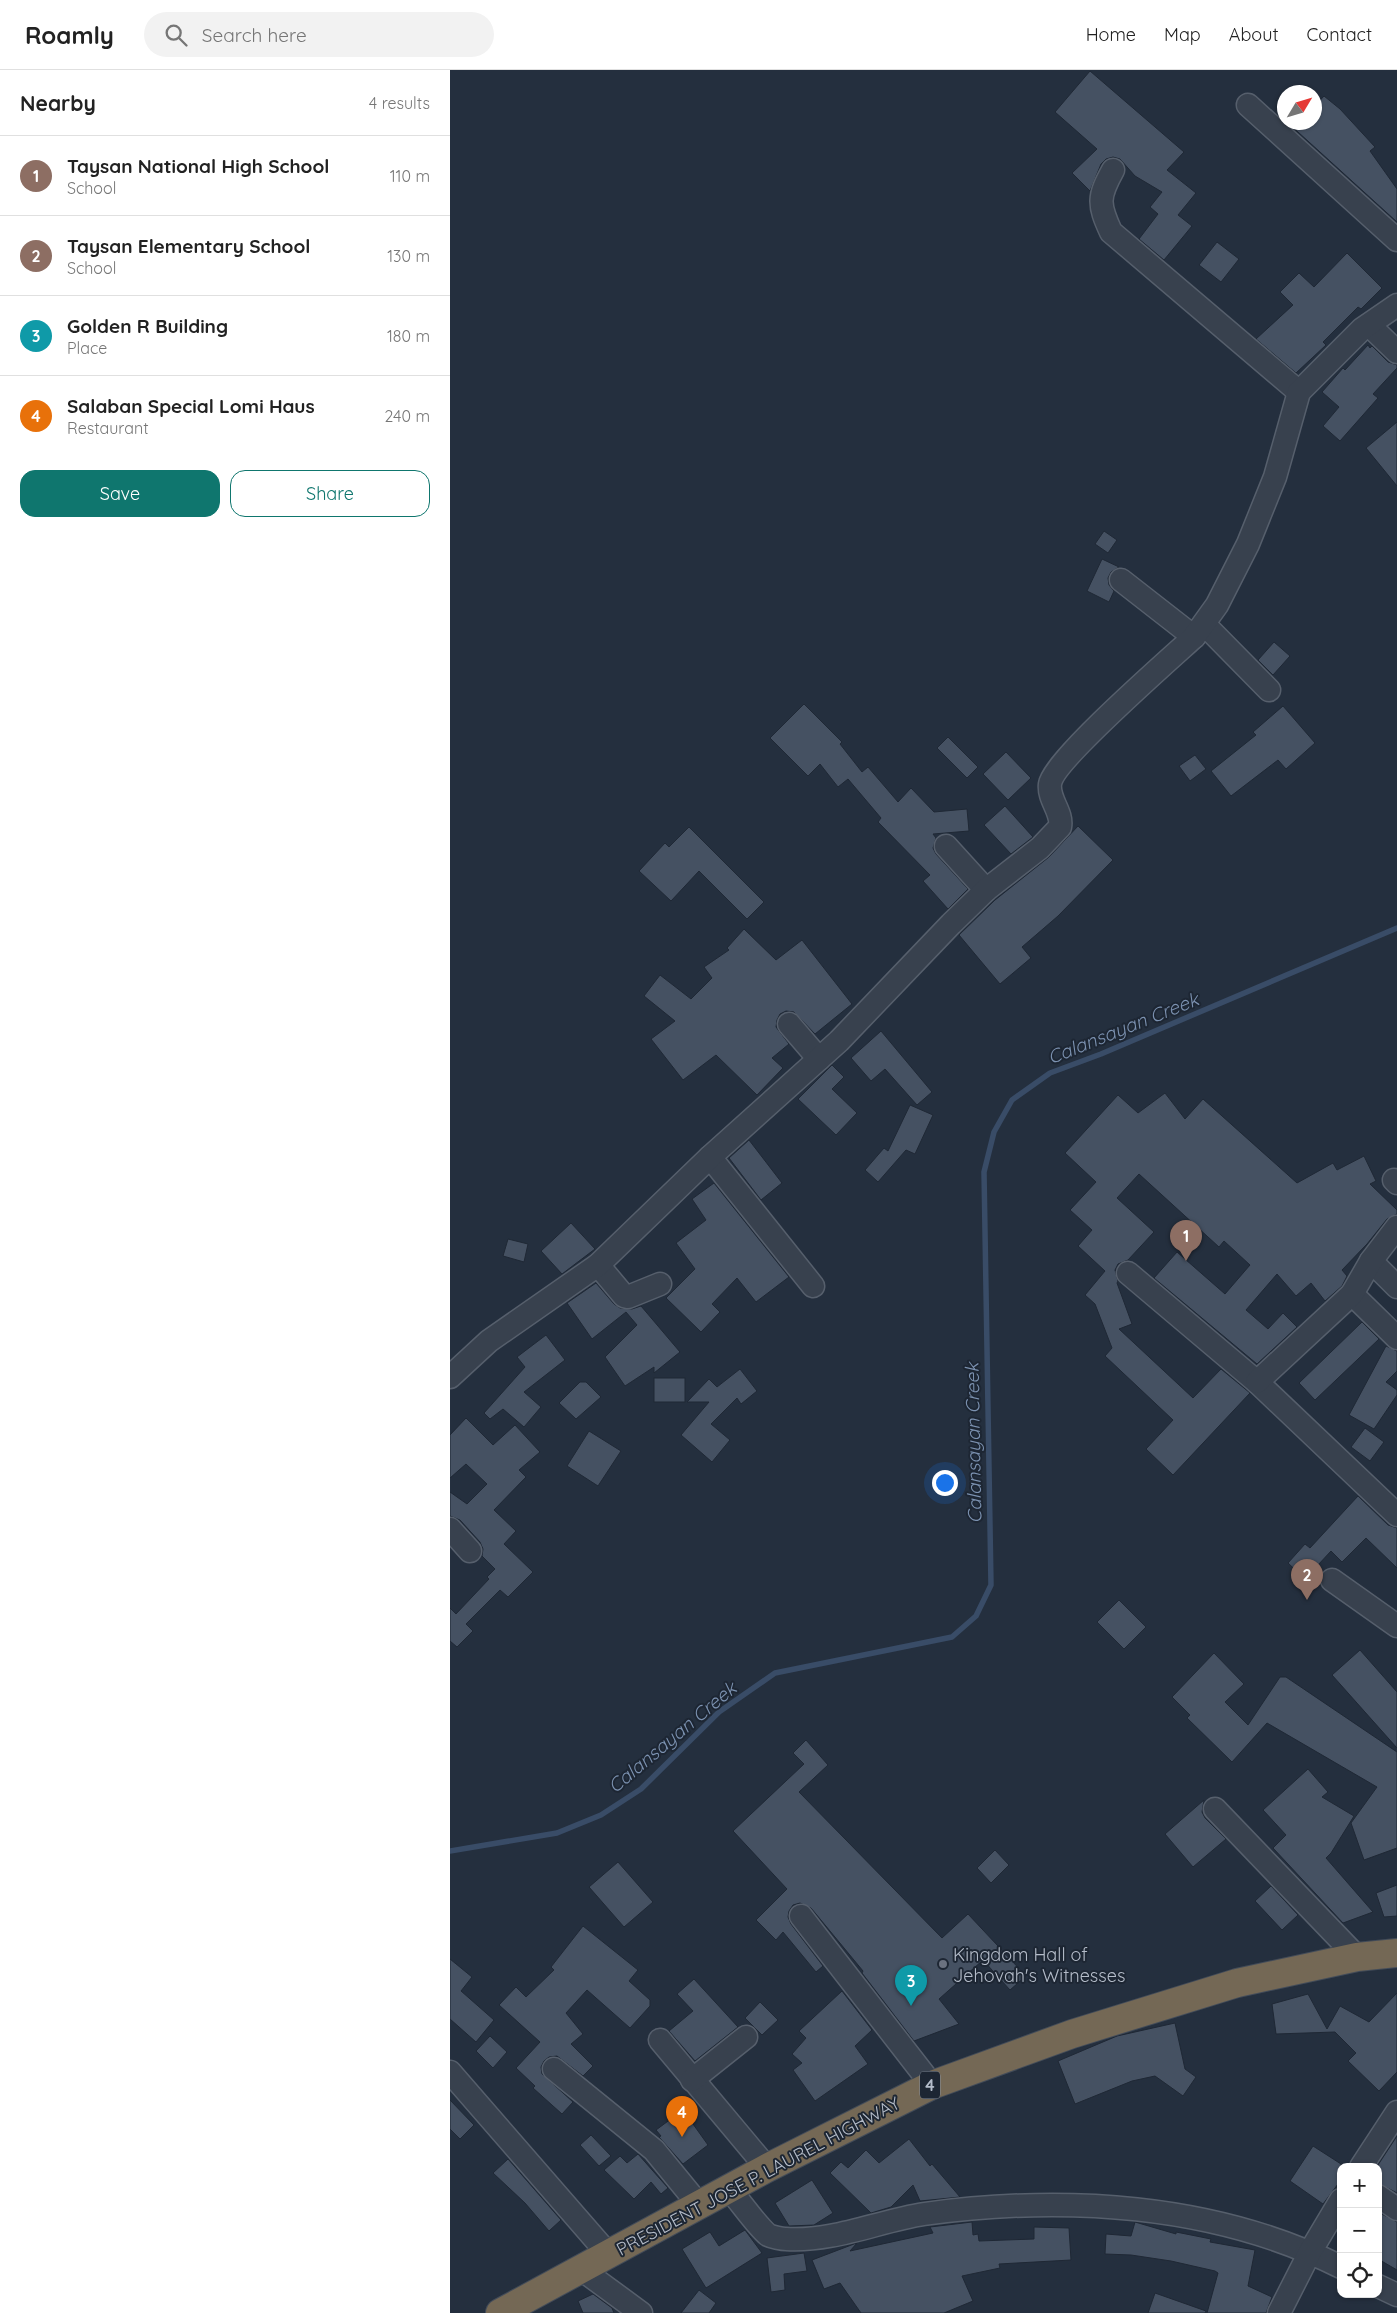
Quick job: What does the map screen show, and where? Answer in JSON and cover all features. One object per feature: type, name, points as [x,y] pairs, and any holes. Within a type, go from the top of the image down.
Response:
[{"type":"highway","name":"PRESIDENT JOSE P. LAUREL HIGHWAY","points":[[500,2313],[581,2268],[610,2255],[766,2168],[932,2085],[1072,2034],[1236,1983],[1357,1957],[1397,1953]]},
{"type":"street","points":[[1248,105],[1397,240]]},
{"type":"street","points":[[1113,170],[1104,186],[1100,210],[1111,232],[1299,392]]},
{"type":"street","points":[[450,1377],[489,1341],[598,1265],[710,1157],[839,1041],[986,890],[1040,848],[1060,827],[1060,816],[1050,798],[1050,783],[1054,772],[1077,746],[1199,630],[1217,606],[1248,544],[1275,477],[1299,392],[1369,325],[1397,305]]},
{"type":"street","points":[[1369,325],[1397,352]]},
{"type":"street","points":[[1122,580],[1199,630],[1269,690]]},
{"type":"street","points":[[946,846],[986,890]]},
{"type":"street","points":[[789,1024],[818,1059]]},
{"type":"street","points":[[710,1157],[813,1286]]},
{"type":"street","points":[[1256,1382],[1352,1294],[1371,1261],[1397,1227]]},
{"type":"street","points":[[1371,1261],[1397,1287]]},
{"type":"street","points":[[598,1265],[624,1296],[628,1297],[660,1284]]},
{"type":"street","points":[[1128,1273],[1256,1382],[1397,1516]]},
{"type":"street","points":[[1352,1294],[1397,1338]]},
{"type":"street","points":[[450,1529],[470,1551]]},
{"type":"street","points":[[1332,1580],[1397,1626]]},
{"type":"street","points":[[1216,1809],[1357,1957]]},
{"type":"street","points":[[801,1916],[932,2085]]},
{"type":"street","points":[[692,2080],[746,2037]]},
{"type":"street","points":[[660,2040],[766,2168]]},
{"type":"street","points":[[554,2069],[654,2150],[699,2205]]},
{"type":"street","points":[[450,2072],[610,2255]]},
{"type":"street","points":[[1364,2163],[1397,2112]]},
{"type":"street","points":[[729,2189],[769,2236],[786,2239],[825,2236],[922,2215],[979,2208],[1073,2204],[1114,2207],[1210,2221],[1310,2252],[1337,2265]]},
{"type":"street","points":[[1382,2199],[1397,2209]]},
{"type":"street","points":[[1279,2313],[1310,2252],[1337,2207]]},
{"type":"street","points":[[581,2268],[640,2313]]},
{"type":"street","points":[[1382,2288],[1397,2295]]},
{"type":"building","points":[[1090,71],[1184,152],[1167,170],[1196,193],[1178,215],[1192,226],[1164,260],[1139,239],[1158,214],[1150,207],[1162,192],[1135,176],[1120,159],[1113,157],[1106,159],[1101,164],[1090,191],[1072,173],[1097,149],[1055,112]]},
{"type":"building","points":[[1324,96],[1340,109],[1375,147],[1370,151],[1397,189],[1397,222],[1296,130],[1322,130],[1322,98]]},
{"type":"building","points":[[1217,242],[1239,259],[1221,282],[1199,265]]},
{"type":"building","points":[[1347,253],[1382,288],[1361,309],[1358,307],[1323,342],[1326,345],[1296,373],[1256,339],[1293,305],[1280,292],[1299,273],[1314,287]]},
{"type":"building","points":[[1368,345],[1370,348],[1372,346],[1388,362],[1397,365],[1397,368],[1373,394],[1378,398],[1340,441],[1323,426],[1339,407],[1322,392],[1343,368],[1345,370]]},
{"type":"building","points":[[1397,422],[1397,486],[1366,448]]},
{"type":"building","points":[[1104,531],[1117,540],[1108,553],[1095,544]]},
{"type":"building","points":[[1102,559],[1119,567],[1111,572],[1108,578],[1109,585],[1114,591],[1109,602],[1087,591]]},
{"type":"building","points":[[1274,642],[1290,656],[1273,675],[1258,660]]},
{"type":"building","points":[[804,704],[842,742],[840,744],[862,772],[868,767],[898,802],[911,788],[934,812],[967,809],[969,831],[933,834],[936,838],[933,848],[936,854],[968,889],[948,909],[923,881],[930,875],[878,822],[881,818],[848,779],[838,787],[820,764],[808,776],[770,738]]},
{"type":"building","points":[[1283,706],[1315,743],[1286,769],[1278,760],[1231,796],[1211,771],[1256,735],[1253,732]]},
{"type":"building","points":[[948,737],[978,767],[967,778],[937,748]]},
{"type":"building","points":[[1006,752],[1031,778],[1008,800],[983,774]]},
{"type":"building","points":[[1195,755],[1206,769],[1190,781],[1179,766]]},
{"type":"building","points":[[1005,806],[1033,837],[1011,854],[984,825]]},
{"type":"building","points":[[1078,826],[1113,860],[1058,916],[1022,947],[1031,958],[1000,984],[959,935],[995,900],[1049,857]]},
{"type":"building","points":[[689,827],[764,902],[747,919],[699,871],[671,901],[639,871],[665,843],[669,847]]},
{"type":"building","points":[[744,929],[776,960],[802,940],[852,1004],[815,1034],[794,1012],[786,1011],[780,1014],[776,1027],[789,1044],[772,1058],[783,1068],[757,1095],[716,1055],[683,1080],[651,1039],[675,1021],[644,996],[660,975],[691,999],[712,978],[704,967],[729,950],[727,948]]},
{"type":"building","points":[[881,1031],[932,1092],[917,1105],[885,1069],[871,1081],[851,1058]]},
{"type":"building","points":[[832,1065],[844,1077],[832,1089],[857,1113],[836,1135],[798,1099]]},
{"type":"building","points":[[1165,1093],[1185,1119],[1203,1099],[1297,1183],[1333,1163],[1337,1170],[1364,1156],[1376,1181],[1370,1184],[1397,1210],[1397,1214],[1387,1219],[1367,1244],[1342,1270],[1347,1276],[1342,1286],[1325,1301],[1311,1283],[1296,1296],[1277,1274],[1246,1310],[1268,1329],[1283,1313],[1297,1327],[1257,1364],[1154,1278],[1177,1252],[1225,1294],[1250,1265],[1224,1241],[1219,1247],[1139,1174],[1117,1198],[1154,1232],[1128,1260],[1118,1264],[1115,1270],[1117,1283],[1132,1324],[1119,1329],[1193,1398],[1221,1369],[1250,1393],[1173,1475],[1146,1449],[1173,1420],[1105,1356],[1112,1348],[1095,1304],[1085,1295],[1105,1271],[1078,1246],[1092,1230],[1070,1210],[1096,1182],[1065,1153],[1118,1095],[1138,1113]]},
{"type":"building","points":[[910,1105],[933,1115],[915,1154],[906,1150],[878,1182],[865,1170],[884,1148],[888,1151]]},
{"type":"building","points":[[749,1140],[782,1183],[761,1200],[729,1158]]},
{"type":"building","points":[[714,1183],[789,1277],[756,1302],[737,1278],[712,1304],[720,1312],[701,1332],[666,1298],[695,1269],[676,1243],[706,1220],[692,1199]]},
{"type":"building","points":[[571,1223],[595,1249],[562,1274],[541,1251]]},
{"type":"building","points":[[508,1239],[528,1244],[524,1262],[503,1256]]},
{"type":"building","points":[[596,1283],[614,1304],[620,1308],[632,1309],[641,1306],[680,1352],[654,1373],[654,1367],[625,1386],[605,1357],[637,1325],[626,1312],[592,1339],[567,1303]]},
{"type":"building","points":[[1362,1322],[1379,1339],[1315,1400],[1299,1383]]},
{"type":"building","points":[[546,1335],[565,1360],[524,1392],[541,1407],[524,1427],[503,1409],[490,1419],[484,1413],[525,1367],[517,1357]]},
{"type":"building","points":[[1386,1346],[1397,1351],[1397,1371],[1386,1382],[1397,1390],[1397,1395],[1374,1429],[1349,1415]]},
{"type":"building","points":[[740,1369],[757,1391],[741,1404],[737,1398],[711,1424],[730,1440],[712,1462],[681,1435],[709,1402],[687,1402],[709,1379],[717,1387]]},
{"type":"building","points":[[654,1378],[685,1378],[685,1402],[654,1402]]},
{"type":"building","points":[[580,1382],[586,1382],[601,1397],[576,1419],[559,1403]]},
{"type":"building","points":[[466,1418],[493,1445],[515,1425],[540,1452],[519,1470],[526,1477],[494,1510],[516,1531],[504,1544],[533,1572],[508,1597],[500,1590],[466,1624],[473,1631],[457,1647],[450,1641],[450,1608],[456,1614],[489,1579],[487,1577],[495,1569],[482,1556],[483,1549],[480,1542],[460,1520],[450,1516],[450,1492],[467,1504],[487,1484],[466,1464],[450,1478],[450,1435]]},
{"type":"building","points":[[1365,1428],[1384,1442],[1370,1461],[1351,1447]]},
{"type":"building","points":[[589,1431],[621,1451],[598,1486],[567,1466]]},
{"type":"building","points":[[1358,1496],[1388,1525],[1397,1528],[1397,1568],[1366,1538],[1342,1562],[1331,1551],[1305,1579],[1288,1563],[1305,1544],[1310,1548]]},
{"type":"building","points":[[1119,1600],[1146,1627],[1124,1649],[1097,1622]]},
{"type":"building","points":[[1360,1650],[1397,1692],[1397,1748],[1332,1675]]},
{"type":"building","points":[[1214,1653],[1244,1684],[1225,1702],[1248,1725],[1280,1677],[1286,1677],[1397,1752],[1397,1848],[1364,1860],[1351,1823],[1377,1787],[1267,1723],[1232,1762],[1187,1718],[1190,1715],[1172,1697]]},
{"type":"building","points":[[806,1740],[828,1765],[799,1792],[942,1938],[968,1914],[1026,1976],[1010,1990],[983,1960],[939,1999],[959,2024],[914,2041],[862,1973],[863,1971],[811,1908],[800,1903],[793,1905],[788,1917],[791,1924],[823,1966],[816,1972],[783,1932],[776,1940],[756,1920],[787,1889],[733,1831],[804,1764],[793,1753]]},
{"type":"building","points":[[1308,1769],[1328,1792],[1322,1797],[1354,1816],[1326,1858],[1373,1912],[1343,1923],[1273,1848],[1286,1835],[1263,1810]]},
{"type":"building","points":[[1204,1800],[1202,1812],[1205,1818],[1226,1839],[1193,1867],[1165,1834]]},
{"type":"building","points":[[995,1850],[1009,1865],[991,1883],[977,1868]]},
{"type":"building","points":[[618,1862],[653,1902],[624,1927],[589,1887]]},
{"type":"building","points":[[1397,1885],[1397,1916],[1384,1917],[1376,1893]]},
{"type":"building","points":[[1271,1886],[1298,1915],[1282,1930],[1255,1901]]},
{"type":"building","points":[[583,1926],[638,1970],[629,1981],[650,2000],[650,2006],[630,2028],[587,1990],[566,2013],[583,2034],[571,2044],[593,2066],[583,2076],[557,2056],[549,2057],[544,2061],[541,2067],[542,2074],[573,2102],[562,2114],[533,2088],[535,2086],[516,2068],[540,2042],[499,2005],[516,1987],[526,1997],[554,1970],[551,1967]]},
{"type":"building","points":[[450,1959],[472,1977],[461,1991],[494,2020],[476,2042],[450,2019]]},
{"type":"building","points":[[694,1979],[738,2027],[695,2061],[669,2031],[693,2011],[677,1994]]},
{"type":"building","points":[[842,1991],[872,2030],[855,2046],[868,2064],[815,2101],[793,2070],[802,2063],[792,2054],[806,2038],[799,2031]]},
{"type":"building","points":[[1397,1993],[1397,2072],[1379,2091],[1348,2061],[1356,2053],[1335,2032],[1276,2034],[1272,2004],[1308,1994],[1327,2029],[1340,2006],[1369,2022]]},
{"type":"building","points":[[760,2002],[778,2020],[762,2035],[745,2018]]},
{"type":"building","points":[[1175,2023],[1185,2069],[1196,2077],[1183,2096],[1155,2076],[1132,2081],[1075,2104],[1058,2061],[1117,2036]]},
{"type":"building","points":[[490,2036],[507,2052],[493,2068],[476,2051]]},
{"type":"building","points":[[450,2100],[474,2125],[460,2139],[450,2129]]},
{"type":"building","points":[[683,2110],[708,2145],[683,2164],[659,2137],[661,2136],[656,2130]]},
{"type":"building","points":[[591,2135],[611,2156],[599,2166],[580,2145]]},
{"type":"building","points":[[1397,2136],[1397,2193],[1382,2185],[1382,2163],[1379,2163]]},
{"type":"building","points":[[909,2139],[930,2166],[932,2164],[960,2197],[920,2201],[913,2185],[891,2207],[871,2213],[830,2173],[841,2162],[848,2168],[866,2150],[879,2163]]},
{"type":"building","points":[[1313,2146],[1339,2163],[1337,2163],[1337,2185],[1323,2204],[1290,2181]]},
{"type":"building","points":[[638,2154],[668,2188],[661,2194],[651,2182],[634,2199],[604,2170],[620,2156],[627,2163]]},
{"type":"building","points":[[508,2159],[561,2220],[549,2231],[525,2203],[493,2173]]},
{"type":"building","points":[[812,2180],[833,2213],[814,2225],[789,2226],[775,2203]]},
{"type":"building","points":[[1382,2214],[1397,2222],[1397,2270],[1382,2261]]},
{"type":"building","points":[[972,2222],[973,2235],[978,2234],[979,2241],[1034,2239],[1034,2227],[1069,2228],[1071,2260],[999,2264],[1000,2268],[962,2276],[973,2301],[944,2313],[861,2313],[840,2283],[824,2289],[812,2260],[857,2243],[850,2251],[933,2233],[930,2227]]},
{"type":"building","points":[[1135,2222],[1176,2234],[1176,2232],[1211,2239],[1210,2242],[1255,2250],[1248,2286],[1272,2297],[1266,2313],[1207,2313],[1218,2273],[1215,2271],[1171,2261],[1131,2255],[1105,2254],[1106,2234],[1131,2236]]},
{"type":"building","points":[[745,2230],[762,2253],[706,2288],[682,2249],[710,2232],[719,2246]]},
{"type":"building","points":[[804,2253],[807,2271],[784,2274],[785,2290],[771,2292],[767,2258]]},
{"type":"building","points":[[699,2290],[716,2303],[709,2313],[681,2313]]},
{"type":"building","points":[[1155,2293],[1206,2311],[1205,2313],[1148,2313]]},
{"type":"building","points":[[593,2294],[612,2308],[614,2313],[583,2313],[578,2301]]},
{"type":"waterway","name":"Calansayan Creek","points":[[450,1851],[557,1833],[601,1815],[641,1789],[719,1712],[775,1673],[952,1637],[976,1616],[991,1585],[984,1172],[994,1132],[1012,1100],[1050,1073],[1101,1054],[1397,928]]},
{"type":"place","name":"Taysan National High School","points":[[1186,1261]]},
{"type":"place","name":"Taysan Elementary School","points":[[1307,1600]]},
{"type":"place","name":"Kingdom Hall of Jehovah's Witnesses","points":[[943,1964]]},
{"type":"place","name":"Golden R Building","points":[[911,2006]]},
{"type":"place","name":"Salaban Special Lomi Haus","points":[[682,2137]]}]
